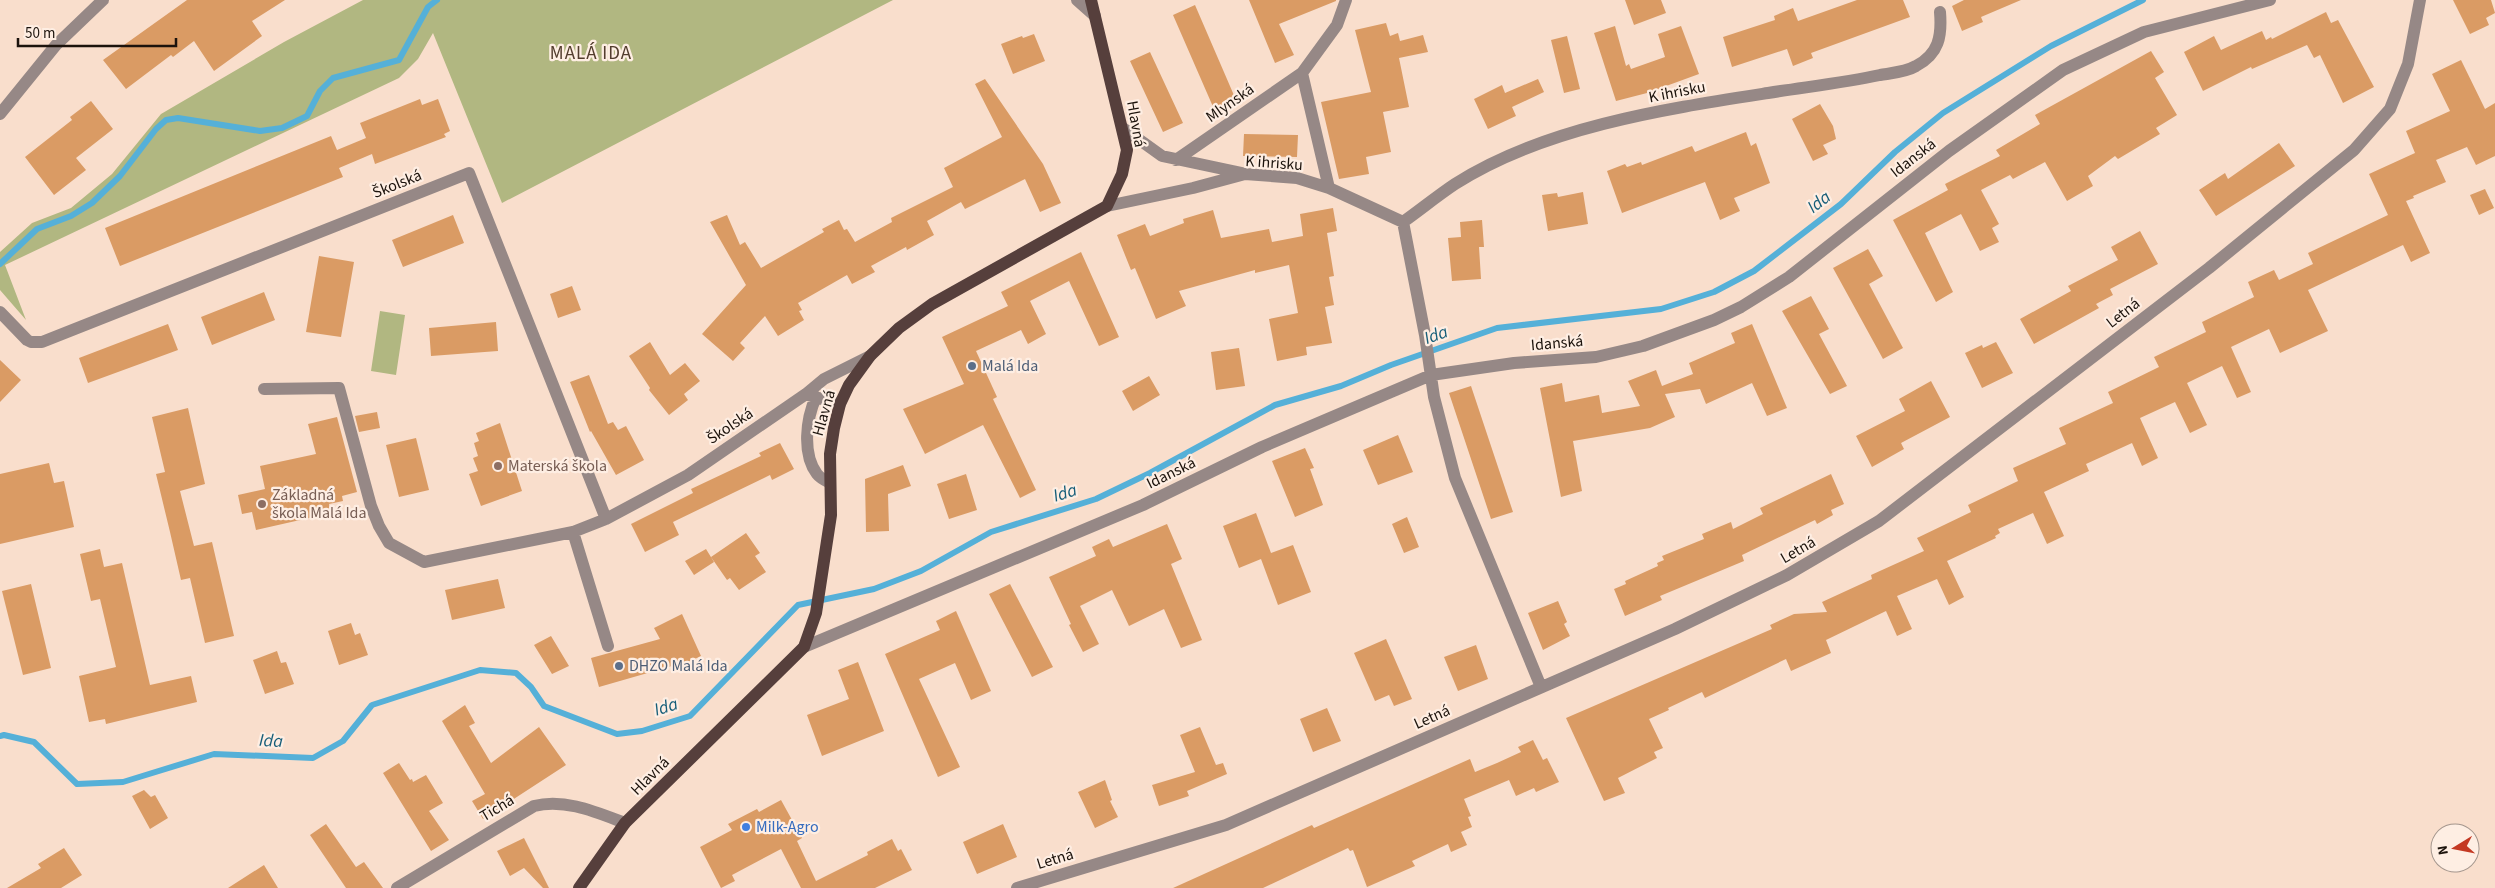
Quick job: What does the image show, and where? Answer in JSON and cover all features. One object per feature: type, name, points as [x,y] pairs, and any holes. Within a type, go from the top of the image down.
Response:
[{"type":"main road","name":"Hlavná","points":[[580,888],[625,823],[804,647],[816,613],[832,515],[830,454],[840,404],[849,386],[870,356],[899,328],[932,304],[1107,206],[1122,174],[1127,150],[1091,0]]},
{"type":"street","points":[[0,114],[56,45],[103,0]]},
{"type":"street","points":[[1077,0],[1095,16]]},
{"type":"street","name":"Mlynská","points":[[1176,160],[1302,73],[1336,24],[1346,0]]},
{"type":"street","name":"Idanská","points":[[804,647],[1143,504],[1431,370],[1596,357],[1643,346],[1714,320],[1741,307],[1789,277],[1949,151],[2063,70],[2144,32],[2270,0]]},
{"type":"street","name":"Letná","points":[[1017,888],[1226,825],[1675,629],[1787,575],[1879,521],[2209,268],[2354,150],[2390,109],[2408,64],[2420,0]]},
{"type":"street","name":"K ihrisku","points":[[1107,206],[1193,188],[1245,174],[1297,178],[1329,188],[1403,222],[1455,184],[1503,159],[1562,136],[1635,117],[1719,101],[1871,77],[1914,67],[1927,60],[1941,38],[1940,12]]},
{"type":"street","points":[[1302,73],[1329,188]]},
{"type":"street","points":[[1123,128],[1162,156],[1245,174]]},
{"type":"street","name":"Školská","points":[[0,312],[27,340],[42,342],[469,173],[606,519]]},
{"type":"street","points":[[1403,222],[1425,335],[1434,397],[1455,478],[1542,687]]},
{"type":"street","name":"Školská","points":[[264,389],[339,388],[376,520],[389,543],[404,553],[424,562],[439,561],[574,532],[606,519],[688,475],[811,396],[824,379],[870,356]]},
{"type":"street","points":[[830,484],[818,474],[808,449],[811,396],[840,404]]},
{"type":"street","points":[[574,532],[608,646]]},
{"type":"street","name":"Tichá","points":[[397,888],[534,806],[557,803],[584,809],[625,823]]},
{"type":"green space","points":[[363,0],[893,0],[502,203],[433,33],[418,59],[399,78],[5,265],[26,320],[0,290],[0,252],[32,223],[71,208],[112,174],[161,114],[284,42]]},
{"type":"green space","points":[[380,311],[405,315],[396,375],[371,371]]},
{"type":"building","points":[[187,0],[285,0],[252,21],[262,36],[214,71],[194,41],[173,57],[171,55],[126,89],[103,60]]},
{"type":"building","points":[[1249,0],[1336,1],[1279,24],[1294,55],[1275,63]]},
{"type":"building","points":[[1625,0],[1661,0],[1666,13],[1634,25]]},
{"type":"building","points":[[1857,0],[1903,0],[1910,17],[1811,53],[1813,58],[1793,66],[1787,49],[1732,67],[1723,37],[1775,20],[1774,16],[1793,8],[1798,21]]},
{"type":"building","points":[[1964,0],[2021,0],[1981,17],[1983,22],[1962,31],[1952,6]]},
{"type":"building","points":[[2453,0],[2491,0],[2495,13],[2486,18],[2489,25],[2470,34]]},
{"type":"building","points":[[1195,5],[1236,100],[1214,109],[1173,15]]},
{"type":"building","points":[[2326,12],[2331,23],[2338,20],[2374,87],[2343,103],[2320,55],[2314,58],[2307,45],[2252,69],[2251,67],[2203,91],[2184,52],[2214,36],[2221,50],[2262,31],[2266,40],[2271,37],[2272,39]]},
{"type":"building","points":[[1386,23],[1390,36],[1398,33],[1400,41],[1423,35],[1428,52],[1399,58],[1409,107],[1383,112],[1391,152],[1366,157],[1369,174],[1339,179],[1321,102],[1371,92],[1355,30]]},
{"type":"building","points":[[1615,26],[1626,66],[1629,64],[1631,69],[1665,57],[1658,34],[1681,26],[1699,74],[1647,93],[1616,101],[1594,33]]},
{"type":"building","points":[[1034,34],[1045,61],[1013,74],[1001,44],[1022,36],[1023,38]]},
{"type":"building","points":[[1567,36],[1580,89],[1564,93],[1551,40]]},
{"type":"building","points":[[2151,51],[2164,72],[2155,78],[2177,115],[2156,128],[2160,134],[2118,159],[2115,156],[2088,176],[2093,186],[2067,201],[2045,162],[2013,179],[2010,175],[1981,190],[1999,224],[1992,228],[1999,242],[1980,251],[1961,214],[1925,233],[1953,292],[1936,302],[1893,220],[1948,190],[1945,184],[2000,156],[1996,150],[2040,124],[2035,115]]},
{"type":"building","points":[[1150,52],[1183,123],[1163,132],[1130,61]]},
{"type":"building","points":[[2461,60],[2485,109],[2495,103],[2495,156],[2476,165],[2467,147],[2436,160],[2446,182],[2413,196],[2414,198],[2406,201],[2430,253],[2411,262],[2403,245],[2308,290],[2328,331],[2280,353],[2269,329],[2231,347],[2251,392],[2237,398],[2222,366],[2187,383],[2207,425],[2190,433],[2175,402],[2140,418],[2158,458],[2142,466],[2132,443],[2086,464],[2089,471],[2044,492],[2064,536],[2047,544],[2033,513],[1998,529],[2000,533],[1995,536],[1996,538],[1947,561],[1964,597],[1949,605],[1937,579],[1897,596],[1912,629],[1897,636],[1886,611],[1826,640],[1831,653],[1791,671],[1786,659],[1705,698],[1702,692],[1649,719],[1663,748],[1654,752],[1657,758],[1618,778],[1625,793],[1604,801],[1566,718],[1772,629],[1770,625],[1794,614],[1827,612],[1822,602],[1872,579],[1871,575],[1924,551],[1917,538],[1971,512],[1968,505],[2018,481],[2013,468],[2066,444],[2059,428],[2113,403],[2108,392],[2159,367],[2154,357],[2206,332],[2202,322],[2254,297],[2248,282],[2274,270],[2279,280],[2313,264],[2308,253],[2388,215],[2369,174],[2415,153],[2406,131],[2450,111],[2432,74]]},
{"type":"building","points":[[985,79],[1043,164],[1061,203],[1040,212],[1025,179],[965,209],[961,202],[927,221],[934,235],[907,250],[906,247],[871,266],[875,272],[852,284],[847,275],[798,303],[802,310],[799,311],[804,320],[778,336],[765,316],[740,343],[745,348],[733,361],[702,334],[746,285],[710,222],[727,215],[740,245],[745,242],[761,268],[824,232],[822,229],[839,220],[844,230],[847,229],[855,242],[892,222],[891,218],[953,187],[944,168],[1002,137],[975,84]]},
{"type":"building","points":[[1538,79],[1544,92],[1512,107],[1516,116],[1488,129],[1474,99],[1502,85],[1505,93]]},
{"type":"building","points":[[420,99],[422,105],[438,99],[450,131],[444,134],[446,137],[375,164],[372,154],[339,168],[343,177],[120,266],[105,228],[331,136],[337,150],[366,138],[360,123]]},
{"type":"building","points":[[91,101],[113,129],[76,158],[86,170],[54,195],[25,157],[72,120],[70,117]]},
{"type":"building","points":[[1820,104],[1833,126],[1836,139],[1823,145],[1828,154],[1813,161],[1792,119]]},
{"type":"building","points":[[1746,132],[1751,146],[1756,143],[1770,183],[1734,198],[1740,211],[1720,220],[1705,182],[1622,213],[1607,171],[1625,164],[1627,167],[1641,162],[1642,165],[1692,146],[1695,152]]},
{"type":"building","points":[[1244,134],[1298,135],[1297,157],[1243,156]]},
{"type":"building","points":[[2279,143],[2295,166],[2216,216],[2199,190],[2225,173],[2228,179]]},
{"type":"building","points":[[2485,189],[2494,208],[2479,215],[2470,195]]},
{"type":"building","points":[[1583,192],[1588,224],[1548,231],[1542,195],[1557,193],[1558,197]]},
{"type":"building","points":[[1333,208],[1337,231],[1327,233],[1334,276],[1329,277],[1334,305],[1325,307],[1332,343],[1306,347],[1307,355],[1277,361],[1269,319],[1298,313],[1289,265],[1255,273],[1255,270],[1179,291],[1186,306],[1156,319],[1135,268],[1131,270],[1117,235],[1145,224],[1150,236],[1184,223],[1183,219],[1213,210],[1221,238],[1269,229],[1272,242],[1303,236],[1300,214]]},
{"type":"building","points":[[453,215],[464,243],[403,267],[392,240]]},
{"type":"building","points":[[1482,220],[1484,247],[1479,247],[1481,279],[1452,281],[1448,238],[1461,237],[1460,222]]},
{"type":"building","points":[[2140,231],[2158,264],[2110,289],[2113,295],[2096,304],[2099,308],[2034,344],[2020,319],[2071,291],[2068,286],[2118,260],[2111,247]]},
{"type":"building","points":[[1868,249],[1883,276],[1869,284],[1903,348],[1883,359],[1833,268]]},
{"type":"building","points":[[1081,252],[1119,337],[1099,346],[1069,281],[1030,301],[1046,334],[1028,344],[1021,330],[976,351],[997,397],[993,399],[1036,490],[1020,498],[983,425],[925,454],[903,409],[964,384],[942,337],[1008,306],[1001,292]]},
{"type":"building","points":[[319,256],[354,262],[341,337],[306,332]]},
{"type":"building","points":[[572,286],[581,310],[558,318],[550,294]]},
{"type":"building","points":[[264,292],[275,320],[212,345],[201,317]]},
{"type":"building","points":[[1811,296],[1829,329],[1819,334],[1847,386],[1830,394],[1782,311]]},
{"type":"building","points":[[496,322],[498,351],[431,356],[429,328]]},
{"type":"building","points":[[168,324],[178,350],[88,383],[79,358]]},
{"type":"building","points":[[1752,324],[1787,408],[1767,416],[1752,383],[1706,404],[1700,389],[1665,394],[1675,417],[1650,428],[1573,441],[1582,491],[1561,497],[1540,388],[1562,383],[1565,402],[1599,395],[1602,413],[1640,406],[1628,381],[1656,370],[1662,386],[1693,374],[1689,363],[1735,343],[1731,333]]},
{"type":"building","points":[[650,342],[670,375],[685,363],[700,381],[684,394],[688,400],[669,415],[649,390],[650,388],[629,356]]},
{"type":"building","points":[[1996,342],[2013,373],[1982,388],[1965,353],[1982,345],[1983,348]]},
{"type":"building","points":[[1239,348],[1245,386],[1216,390],[1211,352]]},
{"type":"building","points":[[0,360],[21,380],[0,402]]},
{"type":"building","points":[[589,375],[608,424],[613,422],[618,430],[626,426],[644,460],[616,475],[590,432],[570,382]]},
{"type":"building","points":[[1149,376],[1160,395],[1133,411],[1122,391]]},
{"type":"building","points":[[1931,381],[1950,417],[1901,443],[1904,449],[1872,467],[1856,436],[1905,411],[1899,399]]},
{"type":"building","points":[[1471,386],[1513,512],[1491,519],[1449,393]]},
{"type":"building","points":[[188,408],[205,484],[180,491],[194,546],[212,542],[234,636],[205,643],[190,578],[181,580],[156,474],[165,472],[152,417]]},
{"type":"building","points":[[377,412],[380,428],[359,432],[355,416]]},
{"type":"building","points":[[337,417],[357,492],[342,496],[343,501],[329,504],[331,513],[256,530],[252,512],[242,514],[238,495],[265,489],[260,466],[316,454],[308,424]]},
{"type":"building","name":"Materská škola","points":[[500,423],[522,491],[481,506],[469,474],[478,471],[473,458],[478,456],[474,443],[479,441],[476,433]]},
{"type":"building","points":[[1398,435],[1413,472],[1378,485],[1363,450]]},
{"type":"building","points":[[416,438],[429,490],[399,497],[386,445]]},
{"type":"building","points":[[780,443],[794,469],[772,480],[770,475],[673,522],[679,535],[645,552],[631,524],[693,493],[691,489],[761,456],[759,453]]},
{"type":"building","points":[[1305,448],[1314,468],[1310,469],[1323,505],[1295,517],[1272,461]]},
{"type":"building","points":[[49,463],[54,483],[64,481],[74,527],[0,544],[0,474]]},
{"type":"building","points":[[903,465],[911,486],[888,494],[889,531],[866,532],[865,479]]},
{"type":"building","points":[[966,474],[977,510],[949,519],[937,484]]},
{"type":"building","points":[[1831,474],[1844,504],[1831,510],[1833,515],[1817,524],[1815,520],[1742,555],[1744,561],[1660,596],[1662,600],[1625,616],[1614,589],[1626,584],[1625,581],[1658,566],[1657,563],[1664,560],[1662,556],[1704,539],[1702,534],[1731,522],[1733,529],[1763,514],[1760,508]]},
{"type":"building","points":[[1256,513],[1271,553],[1293,545],[1311,592],[1278,605],[1261,559],[1239,568],[1223,526]]},
{"type":"building","points":[[1407,517],[1419,547],[1404,553],[1392,524]]},
{"type":"building","points":[[1167,524],[1182,559],[1171,564],[1202,640],[1181,648],[1164,609],[1129,626],[1112,590],[1080,606],[1099,644],[1083,652],[1069,625],[1071,624],[1049,577],[1096,556],[1092,547],[1109,539],[1113,547]]},
{"type":"building","points":[[746,533],[760,553],[755,556],[766,572],[739,590],[730,578],[727,580],[711,557]]},
{"type":"building","points":[[100,549],[104,567],[122,563],[150,685],[191,676],[197,702],[106,724],[105,719],[89,722],[79,676],[116,667],[100,599],[91,601],[80,554]]},
{"type":"building","points":[[706,549],[714,562],[694,575],[685,561]]},
{"type":"building","points":[[498,579],[505,608],[452,620],[445,590]]},
{"type":"building","points":[[31,584],[51,668],[23,675],[2,591]]},
{"type":"building","points":[[1010,584],[1053,667],[1032,677],[989,594]]},
{"type":"building","points":[[1558,601],[1567,622],[1564,624],[1570,636],[1543,650],[1528,613]]},
{"type":"building","points":[[956,611],[991,691],[971,700],[955,663],[919,679],[960,767],[938,777],[885,654],[940,630],[936,621]]},
{"type":"building","points":[[682,614],[701,656],[674,669],[672,666],[599,687],[591,658],[660,639],[654,628]]},
{"type":"building","points":[[351,623],[355,635],[360,633],[368,655],[339,665],[328,631]]},
{"type":"building","points":[[551,636],[569,666],[552,674],[534,645]]},
{"type":"building","points":[[1386,639],[1412,699],[1394,706],[1389,695],[1375,701],[1354,653]]},
{"type":"building","points":[[1476,645],[1488,679],[1458,691],[1444,657]]},
{"type":"building","points":[[277,651],[281,663],[286,662],[294,684],[265,694],[253,660]]},
{"type":"building","points":[[858,662],[884,731],[822,756],[807,715],[849,699],[838,670]]},
{"type":"building","points":[[465,705],[475,723],[469,726],[491,763],[539,727],[566,765],[483,819],[472,801],[485,794],[442,721]]},
{"type":"building","points":[[1327,708],[1341,741],[1313,752],[1300,719]]},
{"type":"building","points":[[1200,727],[1216,765],[1223,763],[1227,774],[1187,791],[1189,796],[1159,806],[1152,785],[1195,772],[1180,735]]},
{"type":"building","points":[[1533,740],[1543,760],[1547,758],[1559,782],[1536,792],[1534,788],[1516,796],[1509,780],[1464,799],[1471,816],[1468,817],[1472,827],[1461,832],[1467,845],[1451,852],[1448,844],[1412,861],[1415,866],[1367,887],[1353,850],[1350,851],[1348,848],[1263,888],[1173,888],[1312,825],[1314,828],[1470,759],[1475,772],[1497,763],[1521,752],[1518,747]]},
{"type":"building","points":[[399,763],[413,782],[426,775],[443,803],[429,811],[449,840],[431,851],[383,773]]},
{"type":"building","points":[[1105,780],[1112,800],[1110,801],[1118,817],[1095,828],[1078,792]]},
{"type":"building","points":[[144,790],[151,797],[155,795],[168,818],[150,829],[132,796]]},
{"type":"building","points":[[781,800],[802,838],[797,841],[816,881],[868,855],[867,852],[892,839],[898,851],[901,849],[912,870],[875,888],[801,888],[781,849],[732,875],[735,881],[721,888],[700,847],[732,830],[728,824],[757,809],[759,812]]},
{"type":"building","points":[[326,824],[356,867],[364,862],[383,888],[346,888],[310,835]]},
{"type":"building","points":[[1003,824],[1017,857],[977,874],[963,842]]},
{"type":"building","points":[[524,838],[549,888],[543,888],[524,868],[510,876],[497,851]]},
{"type":"building","points":[[64,848],[82,875],[61,888],[7,888],[41,868],[38,864]]},
{"type":"building","points":[[264,865],[278,888],[228,888]]},
{"type":"waterway","points":[[0,264],[37,229],[71,216],[92,203],[120,176],[156,129],[166,120],[178,118],[260,131],[282,128],[307,116],[320,91],[333,78],[399,60],[428,7],[437,0]]},
{"type":"waterway","name":"Ida","points":[[0,736],[4,735],[34,742],[77,784],[123,782],[214,754],[313,758],[343,741],[372,705],[480,670],[516,673],[531,687],[544,706],[617,734],[642,731],[690,716],[798,605],[874,589],[921,571],[991,532],[1096,499],[1150,473],[1275,405],[1341,386],[1391,365],[1497,328],[1661,309],[1714,292],[1754,271],[1841,204],[1895,152],[1943,113],[2051,46],[2143,0]]},
{"type":"place","name":"Malá Ida","points":[[972,366]]},
{"type":"place","name":"Materská škola","points":[[498,466]]},
{"type":"place","name":"Základná škola Malá Ida","points":[[262,504]]},
{"type":"place","name":"DHZO Malá Ida","points":[[619,666]]},
{"type":"place","name":"Milk-Agro","points":[[746,827]]},
{"type":"district","name":"MALÁ IDA","points":[[591,53]]}]
